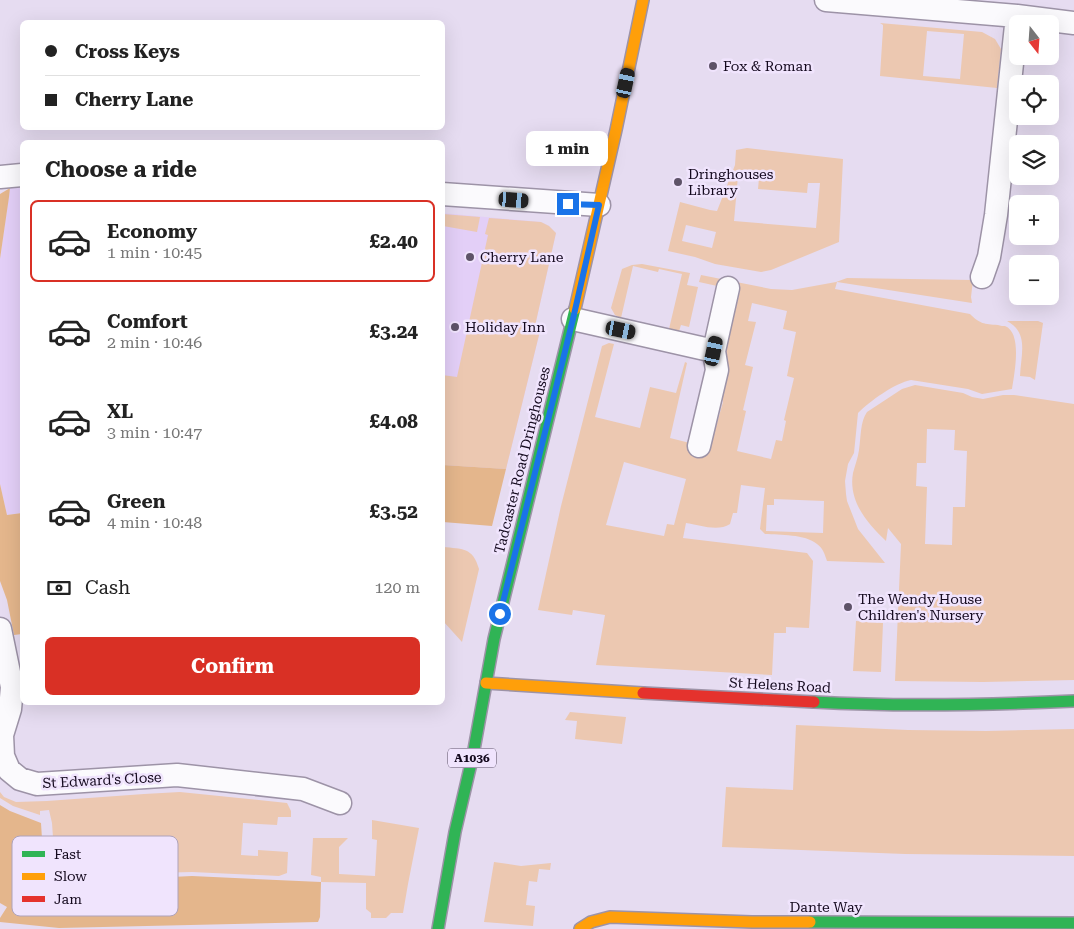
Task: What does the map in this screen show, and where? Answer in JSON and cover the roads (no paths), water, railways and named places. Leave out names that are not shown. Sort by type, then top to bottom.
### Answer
[{"type":"street","name":"Tadcaster Road Dringhouses","points":[[438,929],[455,832],[473,755],[498,625],[573,319],[643,0]]},
{"type":"street","points":[[826,0],[1009,15]]},
{"type":"street","points":[[1059,21],[1074,23]]},
{"type":"street","points":[[982,277],[989,258],[996,215],[1011,65]]},
{"type":"street","points":[[0,177],[20,175]]},
{"type":"street","points":[[445,194],[599,205]]},
{"type":"street","points":[[699,446],[717,370],[714,351],[728,288]]},
{"type":"street","points":[[573,319],[714,351]]},
{"type":"street","name":"St Edward's Close","points":[[0,629],[12,687],[10,709],[2,735],[3,756],[9,770],[20,779],[37,784],[177,775],[303,790],[340,803]]},
{"type":"street","name":"St Helens Road","points":[[486,683],[760,700],[878,705],[1074,701]]},
{"type":"street","name":"Dante Way","points":[[580,929],[591,922],[610,917],[752,922],[1074,923]]},
{"type":"place","name":"Fox & Roman","points":[[713,66]]},
{"type":"place","name":"Dringhouses Library","points":[[678,182]]},
{"type":"place","name":"Cherry Lane","points":[[470,257]]},
{"type":"place","name":"Holiday Inn","points":[[455,327]]},
{"type":"place","name":"The Wendy House Children's Nursery","points":[[848,607]]}]
